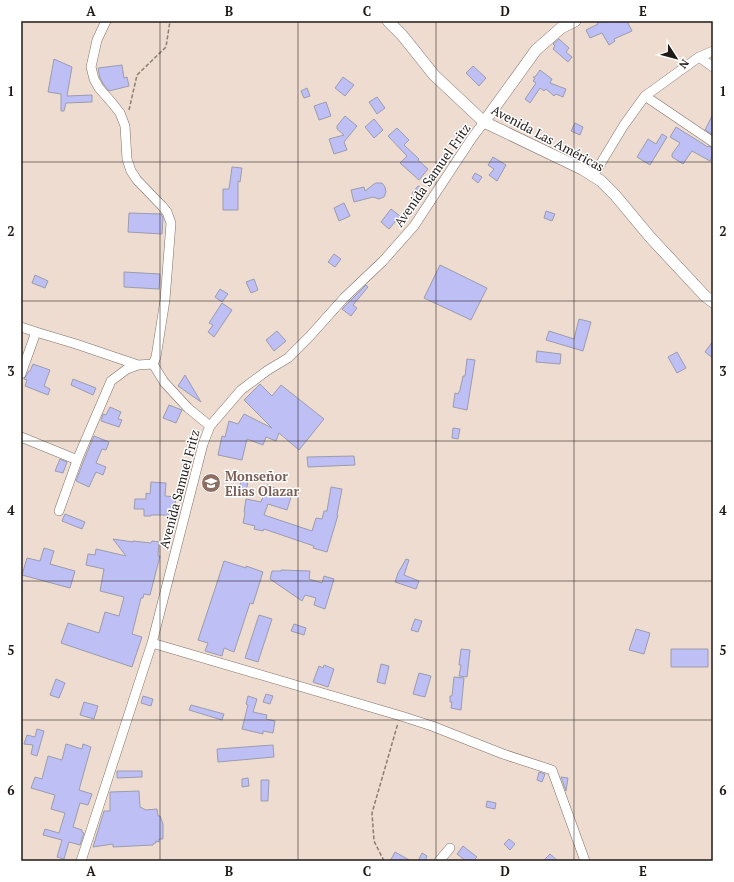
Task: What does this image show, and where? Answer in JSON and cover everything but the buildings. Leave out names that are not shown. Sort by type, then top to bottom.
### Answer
[{"type":"main road","name":"Avenida Las Américas","points":[[388,21],[402,35],[434,75],[484,122],[582,169],[601,181],[615,195],[650,238],[705,296],[713,302]]},
{"type":"main road","points":[[484,122],[536,50],[561,28],[575,21]]},
{"type":"street","points":[[106,21],[97,40],[91,67],[94,79],[99,88],[120,113],[125,126],[127,159],[131,171],[137,180],[167,212],[171,223],[165,300],[156,357],[153,364]]},
{"type":"street","points":[[593,176],[624,124],[645,96],[700,57],[713,51]]},
{"type":"street","points":[[700,57],[713,68]]},
{"type":"street","points":[[645,96],[713,142]]},
{"type":"street","name":"Avenida Samuel Fritz","points":[[81,861],[152,643],[203,444],[210,426],[241,390],[268,370],[288,358],[344,298],[383,261],[414,226],[484,122]]},
{"type":"street","points":[[21,326],[138,364],[153,364]]},
{"type":"street","points":[[21,374],[36,332]]},
{"type":"street","points":[[59,511],[78,458],[110,381],[127,369],[138,364]]},
{"type":"street","points":[[153,364],[164,382],[188,408],[210,426]]},
{"type":"street","points":[[21,437],[75,459],[78,458]]},
{"type":"street","points":[[152,643],[401,716],[432,726],[503,754],[552,770],[585,861]]},
{"type":"street","points":[[439,861],[450,848]]},
{"type":"path","points":[[128,111],[138,75],[166,47],[170,21]]},
{"type":"path","points":[[384,861],[374,841],[372,813],[401,716]]},
{"type":"place","name":"Monseñor Elias Olazar","points":[[211,483]]}]
